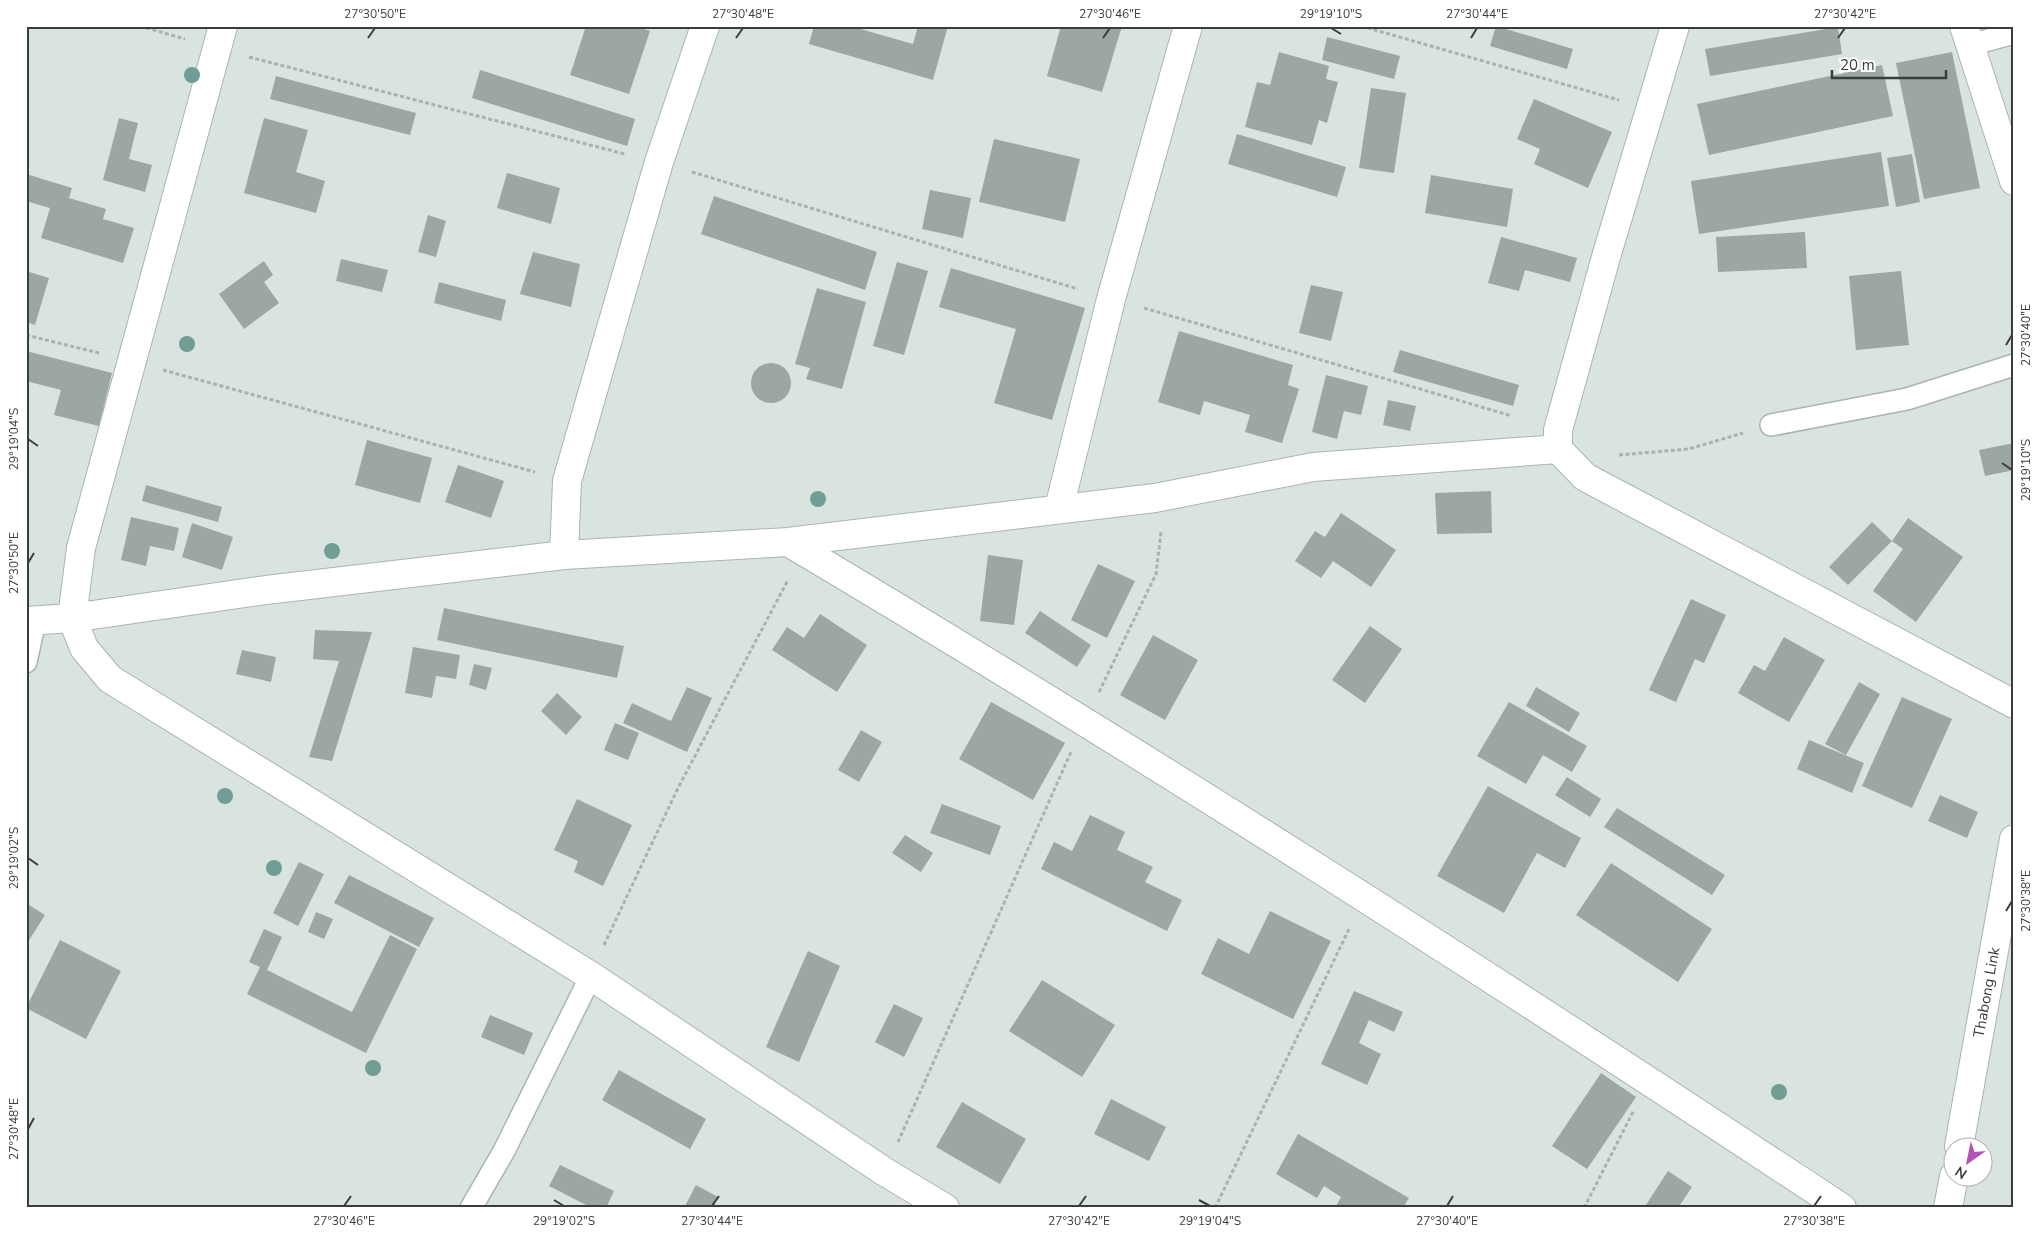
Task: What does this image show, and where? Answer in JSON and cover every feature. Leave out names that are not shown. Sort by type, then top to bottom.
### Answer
[{"type":"street","points":[[223,26],[81,548],[72,618],[84,648],[110,679],[591,976],[885,1172],[945,1208]]},
{"type":"street","points":[[564,554],[567,481],[658,162],[705,26]]},
{"type":"street","points":[[1059,508],[1111,299],[1188,26]]},
{"type":"street","points":[[1558,440],[1606,257],[1675,26]]},
{"type":"street","points":[[1967,35],[2014,181]]},
{"type":"street","points":[[1558,440],[1585,477],[2014,704]]},
{"type":"street","points":[[31,621],[72,618],[266,590],[564,554],[795,546],[1059,508],[1155,498],[1313,467],[1558,440]]},
{"type":"street","points":[[795,546],[1085,722],[1649,1080],[1842,1208]]},
{"type":"street","name":"Thabong Link","points":[[1962,1136],[2012,870],[2014,839]]},
{"type":"street","points":[[1948,1208],[1952,1186]]},
{"type":"lane","points":[[1967,35],[2014,33]]},
{"type":"lane","points":[[1771,425],[1907,399],[2014,365]]},
{"type":"lane","points":[[26,662],[31,621]]},
{"type":"lane","points":[[471,1208],[504,1151],[591,976]]},
{"type":"path","points":[[1361,26],[1650,109]]},
{"type":"path","points":[[1111,299],[1558,440]]},
{"type":"path","points":[[26,335],[131,361],[567,481]]},
{"type":"path","points":[[1585,477],[1617,455],[1689,449],[1771,425]]},
{"type":"path","points":[[885,1172],[1085,722],[1156,574],[1162,542],[1161,524],[1155,498]]},
{"type":"path","points":[[591,976],[677,790],[778,601],[795,546]]},
{"type":"path","points":[[1214,1208],[1364,899]]},
{"type":"path","points":[[1584,1208],[1649,1080]]},
{"type":"building","points":[[586,26],[636,26],[650,31],[629,94],[570,75]]},
{"type":"building","points":[[814,26],[850,26],[913,44],[918,26],[948,26],[933,80],[809,44]]},
{"type":"building","points":[[1061,26],[1122,26],[1102,92],[1047,76]]},
{"type":"building","points":[[1496,26],[1573,49],[1567,69],[1490,46]]},
{"type":"building","points":[[1838,27],[1842,54],[1710,76],[1705,49]]},
{"type":"building","points":[[1327,37],[1400,56],[1394,79],[1322,60]]},
{"type":"building","points":[[1279,52],[1329,66],[1326,79],[1338,82],[1327,123],[1319,120],[1312,145],[1245,127],[1257,82],[1270,85]]},
{"type":"building","points":[[1952,52],[1980,188],[1924,199],[1896,63]]},
{"type":"building","points":[[1882,65],[1893,116],[1709,155],[1697,104]]},
{"type":"building","points":[[480,70],[635,119],[627,146],[472,98]]},
{"type":"building","points":[[276,76],[416,113],[410,135],[270,99]]},
{"type":"building","points":[[1371,88],[1406,93],[1394,173],[1359,168]]},
{"type":"building","points":[[1534,99],[1612,132],[1588,188],[1534,164],[1540,149],[1517,139]]},
{"type":"building","points":[[119,118],[138,123],[129,159],[152,165],[145,192],[103,180]]},
{"type":"building","points":[[264,118],[308,130],[296,172],[325,181],[316,213],[244,193]]},
{"type":"building","points":[[1237,134],[1346,167],[1337,197],[1228,164]]},
{"type":"building","points":[[994,139],[1080,159],[1065,222],[979,202]]},
{"type":"building","points":[[1881,152],[1889,206],[1699,234],[1691,181]]},
{"type":"building","points":[[1912,154],[1920,202],[1896,207],[1887,158]]},
{"type":"building","points":[[507,173],[560,188],[551,224],[497,208]]},
{"type":"building","points":[[26,174],[72,188],[69,198],[106,209],[103,219],[134,228],[123,263],[41,238],[50,208],[26,201]]},
{"type":"building","points":[[1431,175],[1513,189],[1507,227],[1425,213]]},
{"type":"building","points":[[930,190],[971,198],[963,238],[922,229]]},
{"type":"building","points":[[714,196],[877,252],[865,290],[701,234]]},
{"type":"building","points":[[428,215],[446,221],[436,257],[418,252]]},
{"type":"building","points":[[1805,232],[1807,268],[1718,272],[1716,237]]},
{"type":"building","points":[[1501,237],[1577,258],[1570,282],[1525,270],[1519,291],[1488,283]]},
{"type":"building","points":[[533,252],[580,264],[571,307],[520,294]]},
{"type":"building","points":[[341,259],[388,270],[382,292],[336,281]]},
{"type":"building","points":[[264,261],[273,275],[264,282],[279,303],[244,329],[219,294]]},
{"type":"building","points":[[897,262],[928,271],[904,355],[873,346]]},
{"type":"building","points":[[951,268],[1085,308],[1052,420],[994,403],[1016,329],[939,307]]},
{"type":"building","points":[[26,271],[49,278],[35,325],[26,322]]},
{"type":"building","points":[[1901,271],[1909,345],[1856,350],[1849,276]]},
{"type":"building","points":[[439,282],[506,300],[501,321],[434,303]]},
{"type":"building","points":[[1311,285],[1343,292],[1331,341],[1299,333]]},
{"type":"building","points":[[817,288],[866,302],[842,389],[806,379],[810,368],[795,364]]},
{"type":"building","points":[[1179,331],[1293,365],[1288,385],[1299,389],[1282,443],[1245,432],[1250,415],[1204,401],[1200,415],[1158,402]]},
{"type":"building","points":[[1400,350],[1519,385],[1513,406],[1393,372]]},
{"type":"building","points":[[26,351],[112,373],[99,426],[54,415],[61,390],[26,381]]},
{"type":"building","points":[[775,363],[782,366],[788,372],[791,383],[790,391],[782,400],[775,403],[767,403],[760,400],[752,391],[751,379],[754,372],[763,364]]},
{"type":"building","points":[[1326,375],[1368,386],[1361,415],[1344,411],[1337,439],[1312,432]]},
{"type":"building","points":[[1388,400],[1416,406],[1410,431],[1383,425]]},
{"type":"building","points":[[367,440],[432,458],[420,503],[355,485]]},
{"type":"building","points":[[2014,443],[2014,470],[1985,476],[1979,450]]},
{"type":"building","points":[[458,465],[504,481],[491,518],[445,502]]},
{"type":"building","points":[[146,485],[222,507],[218,522],[142,501]]},
{"type":"building","points":[[1491,491],[1492,533],[1437,534],[1435,493]]},
{"type":"building","points":[[1341,513],[1396,550],[1371,587],[1333,561],[1321,578],[1295,561],[1315,531],[1325,537]]},
{"type":"building","points":[[131,517],[179,528],[174,551],[150,546],[146,566],[121,560]]},
{"type":"building","points":[[1908,518],[1963,557],[1916,622],[1873,591],[1903,549],[1892,541]]},
{"type":"building","points":[[1872,522],[1892,541],[1848,585],[1829,567]]},
{"type":"building","points":[[192,523],[233,537],[222,570],[182,557]]},
{"type":"building","points":[[988,555],[1023,560],[1014,625],[980,621]]},
{"type":"building","points":[[1098,564],[1135,581],[1107,638],[1071,620]]},
{"type":"building","points":[[1691,599],[1726,615],[1704,663],[1695,659],[1676,702],[1649,690]]},
{"type":"building","points":[[444,608],[624,646],[617,678],[437,640]]},
{"type":"building","points":[[1040,611],[1091,645],[1077,667],[1025,633]]},
{"type":"building","points":[[820,614],[867,645],[837,692],[772,650],[787,627],[804,638]]},
{"type":"building","points":[[1370,626],[1402,649],[1365,703],[1332,680]]},
{"type":"building","points":[[315,630],[372,632],[332,761],[309,757],[339,661],[313,659]]},
{"type":"building","points":[[1153,635],[1198,660],[1165,720],[1120,695]]},
{"type":"building","points":[[1784,637],[1825,660],[1789,722],[1738,693],[1754,665],[1765,671]]},
{"type":"building","points":[[413,647],[460,655],[456,679],[436,676],[432,698],[405,693]]},
{"type":"building","points":[[242,650],[276,657],[271,682],[236,674]]},
{"type":"building","points":[[474,664],[492,668],[486,690],[469,685]]},
{"type":"building","points":[[1859,682],[1880,694],[1846,755],[1825,744]]},
{"type":"building","points":[[687,687],[712,698],[687,752],[623,723],[632,703],[671,721]]},
{"type":"building","points":[[1536,687],[1580,713],[1569,732],[1526,706]]},
{"type":"building","points":[[557,693],[582,717],[566,735],[541,711]]},
{"type":"building","points":[[1902,697],[1952,719],[1912,808],[1862,786]]},
{"type":"building","points":[[991,702],[1065,743],[1033,800],[959,759]]},
{"type":"building","points":[[1509,702],[1587,746],[1572,772],[1543,755],[1526,784],[1477,756]]},
{"type":"building","points":[[615,723],[639,733],[628,760],[604,750]]},
{"type":"building","points":[[861,730],[882,742],[859,782],[838,770]]},
{"type":"building","points":[[1809,740],[1864,763],[1852,793],[1797,769]]},
{"type":"building","points":[[1567,777],[1601,799],[1590,817],[1555,795]]},
{"type":"building","points":[[1488,786],[1581,838],[1565,868],[1537,853],[1504,913],[1437,876]]},
{"type":"building","points":[[1940,795],[1978,812],[1967,838],[1928,821]]},
{"type":"building","points":[[577,799],[632,825],[603,886],[574,872],[578,861],[554,850]]},
{"type":"building","points":[[942,804],[1001,826],[990,855],[930,833]]},
{"type":"building","points":[[1617,808],[1725,875],[1712,895],[1604,827]]},
{"type":"building","points":[[1090,815],[1125,832],[1117,850],[1153,867],[1145,882],[1182,900],[1167,931],[1041,869],[1054,842],[1072,851]]},
{"type":"building","points":[[905,835],[933,853],[921,872],[892,853]]},
{"type":"building","points":[[299,862],[324,874],[298,926],[273,913]]},
{"type":"building","points":[[1611,863],[1712,929],[1678,982],[1576,915]]},
{"type":"building","points":[[349,875],[434,918],[419,947],[334,903]]},
{"type":"building","points":[[26,903],[45,915],[26,945]]},
{"type":"building","points":[[1270,911],[1331,941],[1293,1019],[1201,974],[1218,938],[1249,954]]},
{"type":"building","points":[[316,912],[333,919],[324,939],[308,932]]},
{"type":"building","points":[[264,929],[282,937],[267,970],[352,1012],[390,935],[417,949],[366,1053],[247,994],[260,967],[249,962]]},
{"type":"building","points":[[60,940],[121,971],[86,1039],[26,1008]]},
{"type":"building","points":[[808,951],[840,966],[799,1062],[766,1047]]},
{"type":"building","points":[[1042,980],[1115,1025],[1082,1077],[1009,1031]]},
{"type":"building","points":[[1354,991],[1403,1012],[1394,1032],[1369,1020],[1359,1043],[1381,1054],[1367,1085],[1321,1064]]},
{"type":"building","points":[[894,1004],[923,1018],[904,1057],[875,1042]]},
{"type":"building","points":[[490,1015],[533,1033],[524,1055],[481,1037]]},
{"type":"building","points":[[619,1070],[706,1119],[690,1149],[602,1100]]},
{"type":"building","points":[[1601,1073],[1636,1097],[1587,1169],[1552,1146]]},
{"type":"building","points":[[1111,1099],[1166,1127],[1149,1161],[1094,1134]]},
{"type":"building","points":[[962,1102],[1026,1139],[1000,1184],[936,1147]]},
{"type":"building","points":[[1298,1134],[1409,1198],[1403,1208],[1335,1208],[1341,1197],[1324,1186],[1317,1198],[1276,1174]]},
{"type":"building","points":[[560,1165],[614,1191],[606,1208],[592,1208],[549,1186]]},
{"type":"building","points":[[1668,1171],[1692,1187],[1678,1208],[1644,1208]]},
{"type":"building","points":[[696,1185],[718,1197],[713,1208],[684,1208]]}]
